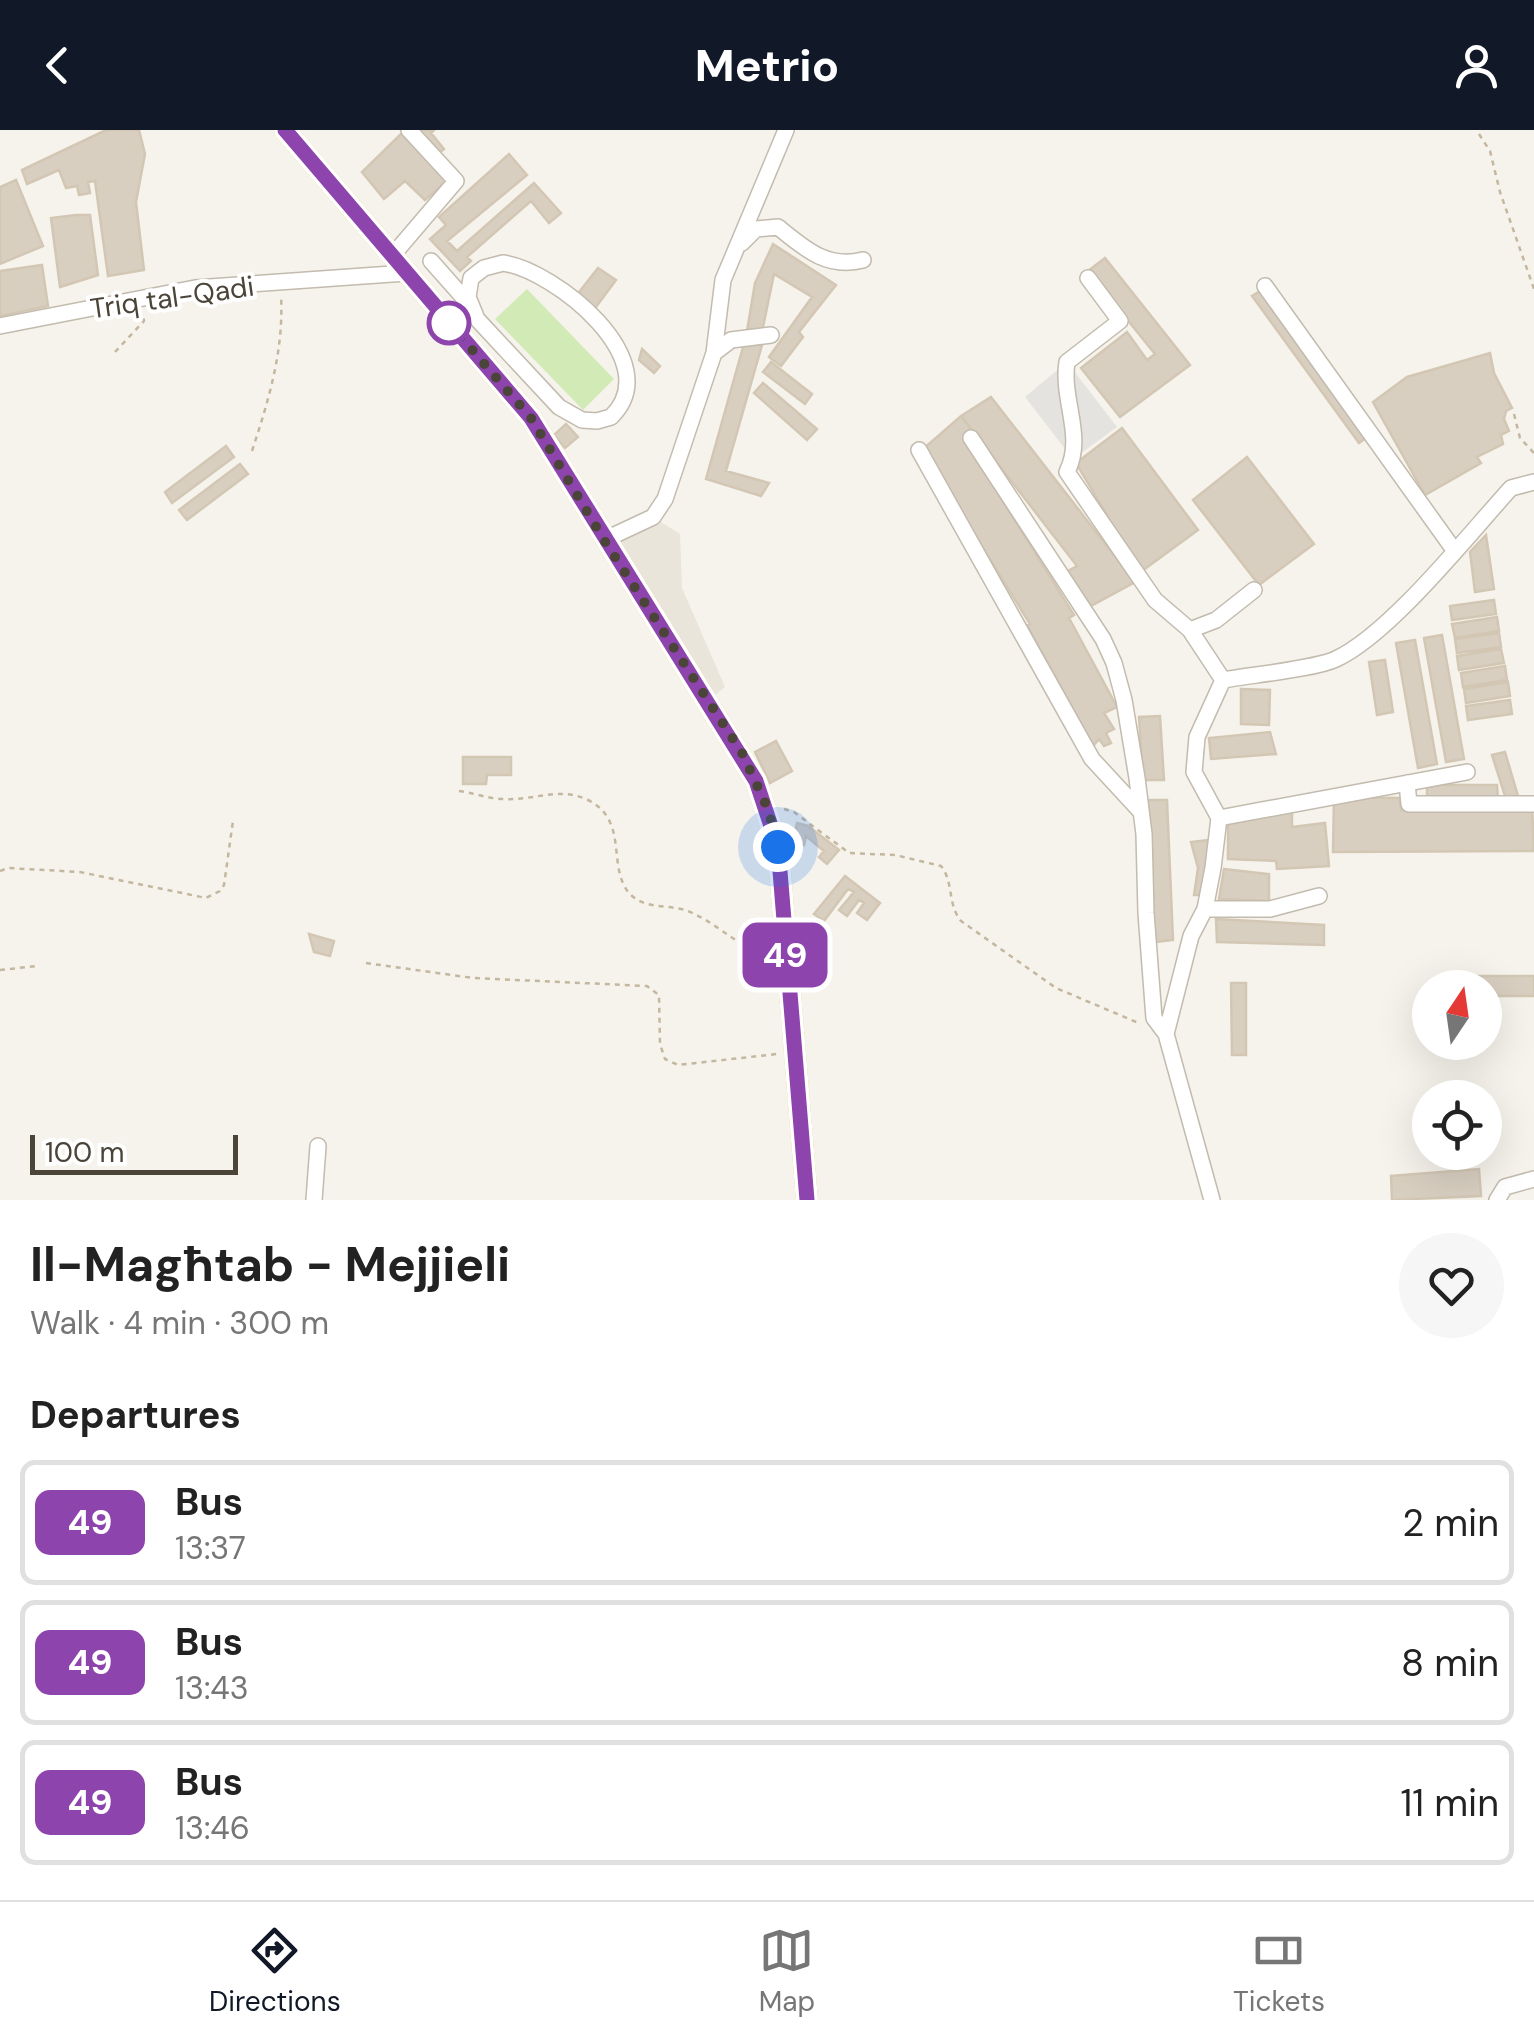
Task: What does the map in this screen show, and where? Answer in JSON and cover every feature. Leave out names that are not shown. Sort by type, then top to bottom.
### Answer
[{"type":"main road","points":[[285,130],[531,418],[604,540],[742,753],[768,809],[778,847],[807,1200]]},
{"type":"street","points":[[392,256],[456,181],[409,130]]},
{"type":"street","points":[[604,540],[654,517],[665,500],[714,353],[724,280],[786,130]]},
{"type":"street","points":[[736,249],[756,229],[778,227],[814,256],[843,265],[863,260]]},
{"type":"street","points":[[409,276],[434,258],[477,319],[566,413],[597,421],[611,417],[620,406],[628,376],[617,344],[542,277],[514,265],[484,268],[471,278],[470,305]]},
{"type":"street","name":"Triq tal-Qadi","points":[[0,326],[195,288],[409,276]]},
{"type":"street","points":[[1088,278],[1120,321],[1067,362],[1064,378],[1076,447],[1067,472],[1155,600],[1190,630],[1223,680]]},
{"type":"street","points":[[1265,286],[1454,550]]},
{"type":"street","points":[[714,353],[730,340],[771,335]]},
{"type":"street","points":[[971,438],[1103,639],[1114,663],[1124,700],[1142,813],[1154,1018],[1166,1034],[1212,1200]]},
{"type":"street","points":[[919,450],[1092,759],[1142,813]]},
{"type":"street","points":[[1223,680],[1335,660],[1369,636],[1512,488],[1534,482]]},
{"type":"street","points":[[1190,630],[1216,620],[1254,590]]},
{"type":"street","points":[[1166,1034],[1190,936],[1205,909],[1218,818],[1194,772],[1197,737],[1223,680]]},
{"type":"street","points":[[1218,818],[1467,772]]},
{"type":"street","points":[[1407,783],[1410,804],[1534,804]]},
{"type":"street","points":[[1205,909],[1270,909],[1319,896]]},
{"type":"street","points":[[314,1200],[318,1146]]},
{"type":"street","points":[[1497,1200],[1505,1187],[1534,1178]]},
{"type":"path","points":[[1480,134],[1490,151],[1534,289]]},
{"type":"path","points":[[252,451],[276,377],[282,318],[280,283]]},
{"type":"path","points":[[115,352],[144,321],[139,299]]},
{"type":"path","points":[[1514,414],[1520,438],[1534,454]]},
{"type":"path","points":[[459,790],[506,800],[558,793],[590,801],[616,834],[629,893],[642,903],[690,912],[742,946],[768,956],[785,954]]},
{"type":"path","points":[[768,809],[779,807],[794,812],[849,853],[895,855],[942,866],[952,908],[960,920],[1056,988],[1166,1034]]},
{"type":"path","points":[[0,871],[8,868],[80,872],[206,898],[220,892],[224,885],[234,821]]},
{"type":"path","points":[[366,963],[473,978],[648,986],[659,995],[660,1044],[665,1059],[678,1065],[794,1053]]},
{"type":"path","points":[[0,970],[37,966]]},
{"type":"shaded area","points":[[1067,362],[1117,427],[1073,459],[1025,397]]},
{"type":"shaded area","points":[[653,517],[680,534],[682,588],[725,687],[715,695],[604,540]]},
{"type":"green space","points":[[527,289],[614,379],[583,410],[495,319]]},
{"type":"building","points":[[106,130],[139,130],[145,154],[136,202],[144,270],[108,276],[95,181],[88,182],[90,193],[79,195],[77,186],[66,188],[59,170],[27,184],[22,170]]},
{"type":"building","points":[[416,130],[434,130],[431,133],[444,149],[436,155]]},
{"type":"building","points":[[404,131],[448,180],[425,200],[405,181],[384,199],[362,172]]},
{"type":"building","points":[[509,154],[527,175],[447,241],[457,251],[534,183],[561,213],[549,223],[531,201],[467,257],[471,261],[460,271],[430,239],[446,225],[439,217]]},
{"type":"building","points":[[16,180],[43,246],[0,264],[0,187]]},
{"type":"building","points":[[90,215],[98,275],[60,287],[51,218]]},
{"type":"building","points":[[773,244],[836,285],[799,332],[803,337],[781,366],[769,357],[812,297],[774,274],[762,332],[747,331],[755,283]]},
{"type":"building","points":[[1105,258],[1190,365],[1120,417],[1081,368],[1127,332],[1147,360],[1155,354],[1088,271]]},
{"type":"building","points":[[42,265],[48,306],[0,316],[0,271]]},
{"type":"building","points":[[598,268],[616,280],[593,311],[576,296]]},
{"type":"building","points":[[1264,289],[1366,438],[1359,443],[1252,296]]},
{"type":"building","points":[[745,340],[762,345],[726,471],[769,483],[761,496],[706,479]]},
{"type":"building","points":[[642,349],[660,366],[654,373],[639,360]]},
{"type":"building","points":[[1490,353],[1494,373],[1512,408],[1506,411],[1504,419],[1509,431],[1501,435],[1503,444],[1477,457],[1481,463],[1425,495],[1373,402],[1407,377]]},
{"type":"building","points":[[771,362],[812,394],[805,404],[763,372]]},
{"type":"building","points":[[763,383],[817,429],[807,440],[754,393]]},
{"type":"building","points":[[991,397],[1135,582],[1089,607],[1068,571],[1077,566],[961,416]]},
{"type":"building","points":[[961,416],[974,433],[964,439],[1074,615],[1069,618],[1117,707],[1104,713],[1114,729],[1106,733],[1111,743],[1104,746],[1099,739],[1093,746],[1027,625],[1030,624],[922,450]]},
{"type":"building","points":[[566,424],[578,437],[565,448],[554,435]]},
{"type":"building","points":[[1122,428],[1198,530],[1142,571],[1104,519],[1107,515],[1076,463]]},
{"type":"building","points":[[226,446],[234,457],[172,503],[165,492]]},
{"type":"building","points":[[1247,457],[1314,544],[1259,585],[1193,500]]},
{"type":"building","points":[[240,464],[248,474],[187,520],[179,510]]},
{"type":"building","points":[[1486,535],[1494,589],[1475,592],[1470,552]]},
{"type":"building","points":[[1494,600],[1496,614],[1452,620],[1450,606]]},
{"type":"building","points":[[1497,617],[1499,631],[1455,638],[1452,624]]},
{"type":"building","points":[[1499,633],[1501,647],[1457,653],[1455,639]]},
{"type":"building","points":[[1442,635],[1464,759],[1446,762],[1424,638]]},
{"type":"building","points":[[1415,640],[1437,764],[1418,768],[1396,643]]},
{"type":"building","points":[[1501,649],[1504,663],[1459,670],[1457,656]]},
{"type":"building","points":[[1385,660],[1393,712],[1377,715],[1369,662]]},
{"type":"building","points":[[1505,666],[1507,680],[1463,687],[1461,673]]},
{"type":"building","points":[[1508,682],[1510,696],[1466,703],[1464,689]]},
{"type":"building","points":[[1241,689],[1270,690],[1269,725],[1241,724]]},
{"type":"building","points":[[1510,700],[1512,714],[1468,720],[1466,706]]},
{"type":"building","points":[[1160,716],[1164,780],[1143,780],[1139,717]]},
{"type":"building","points":[[1270,732],[1276,754],[1211,759],[1209,738]]},
{"type":"building","points":[[776,741],[792,771],[770,783],[755,752]]},
{"type":"building","points":[[1505,752],[1518,796],[1506,799],[1492,755]]},
{"type":"building","points":[[463,757],[511,757],[511,775],[487,775],[486,784],[463,784]]},
{"type":"building","points":[[1427,785],[1497,785],[1498,800],[1427,799]]},
{"type":"building","points":[[1334,797],[1400,798],[1401,810],[1532,806],[1534,851],[1333,852]]},
{"type":"building","points":[[1147,800],[1167,800],[1173,940],[1155,942]]},
{"type":"building","points":[[1292,808],[1292,827],[1325,823],[1329,866],[1277,869],[1276,861],[1228,859],[1228,820]]},
{"type":"building","points":[[797,823],[808,826],[839,850],[827,864],[819,857],[824,851],[806,836],[804,845],[793,843]]},
{"type":"building","points":[[1209,840],[1203,895],[1194,895],[1198,868],[1191,842]]},
{"type":"building","points":[[1224,869],[1269,874],[1269,901],[1219,899]]},
{"type":"building","points":[[845,876],[880,903],[867,920],[857,913],[864,903],[859,900],[847,916],[839,910],[854,892],[848,889],[824,921],[814,914]]},
{"type":"building","points":[[1216,919],[1324,925],[1324,945],[1217,942]]},
{"type":"building","points":[[309,934],[334,941],[330,956],[314,952]]},
{"type":"building","points":[[1502,976],[1534,976],[1534,996],[1502,996]]},
{"type":"building","points":[[1231,983],[1246,983],[1246,1055],[1232,1055]]},
{"type":"building","points":[[1479,1170],[1481,1196],[1392,1200],[1391,1176]]},
{"type":"bus line","name":"49","points":[[285,130],[531,418],[756,781],[778,847],[807,1200]]},
{"type":"route","points":[[449,323],[531,418],[604,540],[742,753],[768,809],[778,847]]}]
